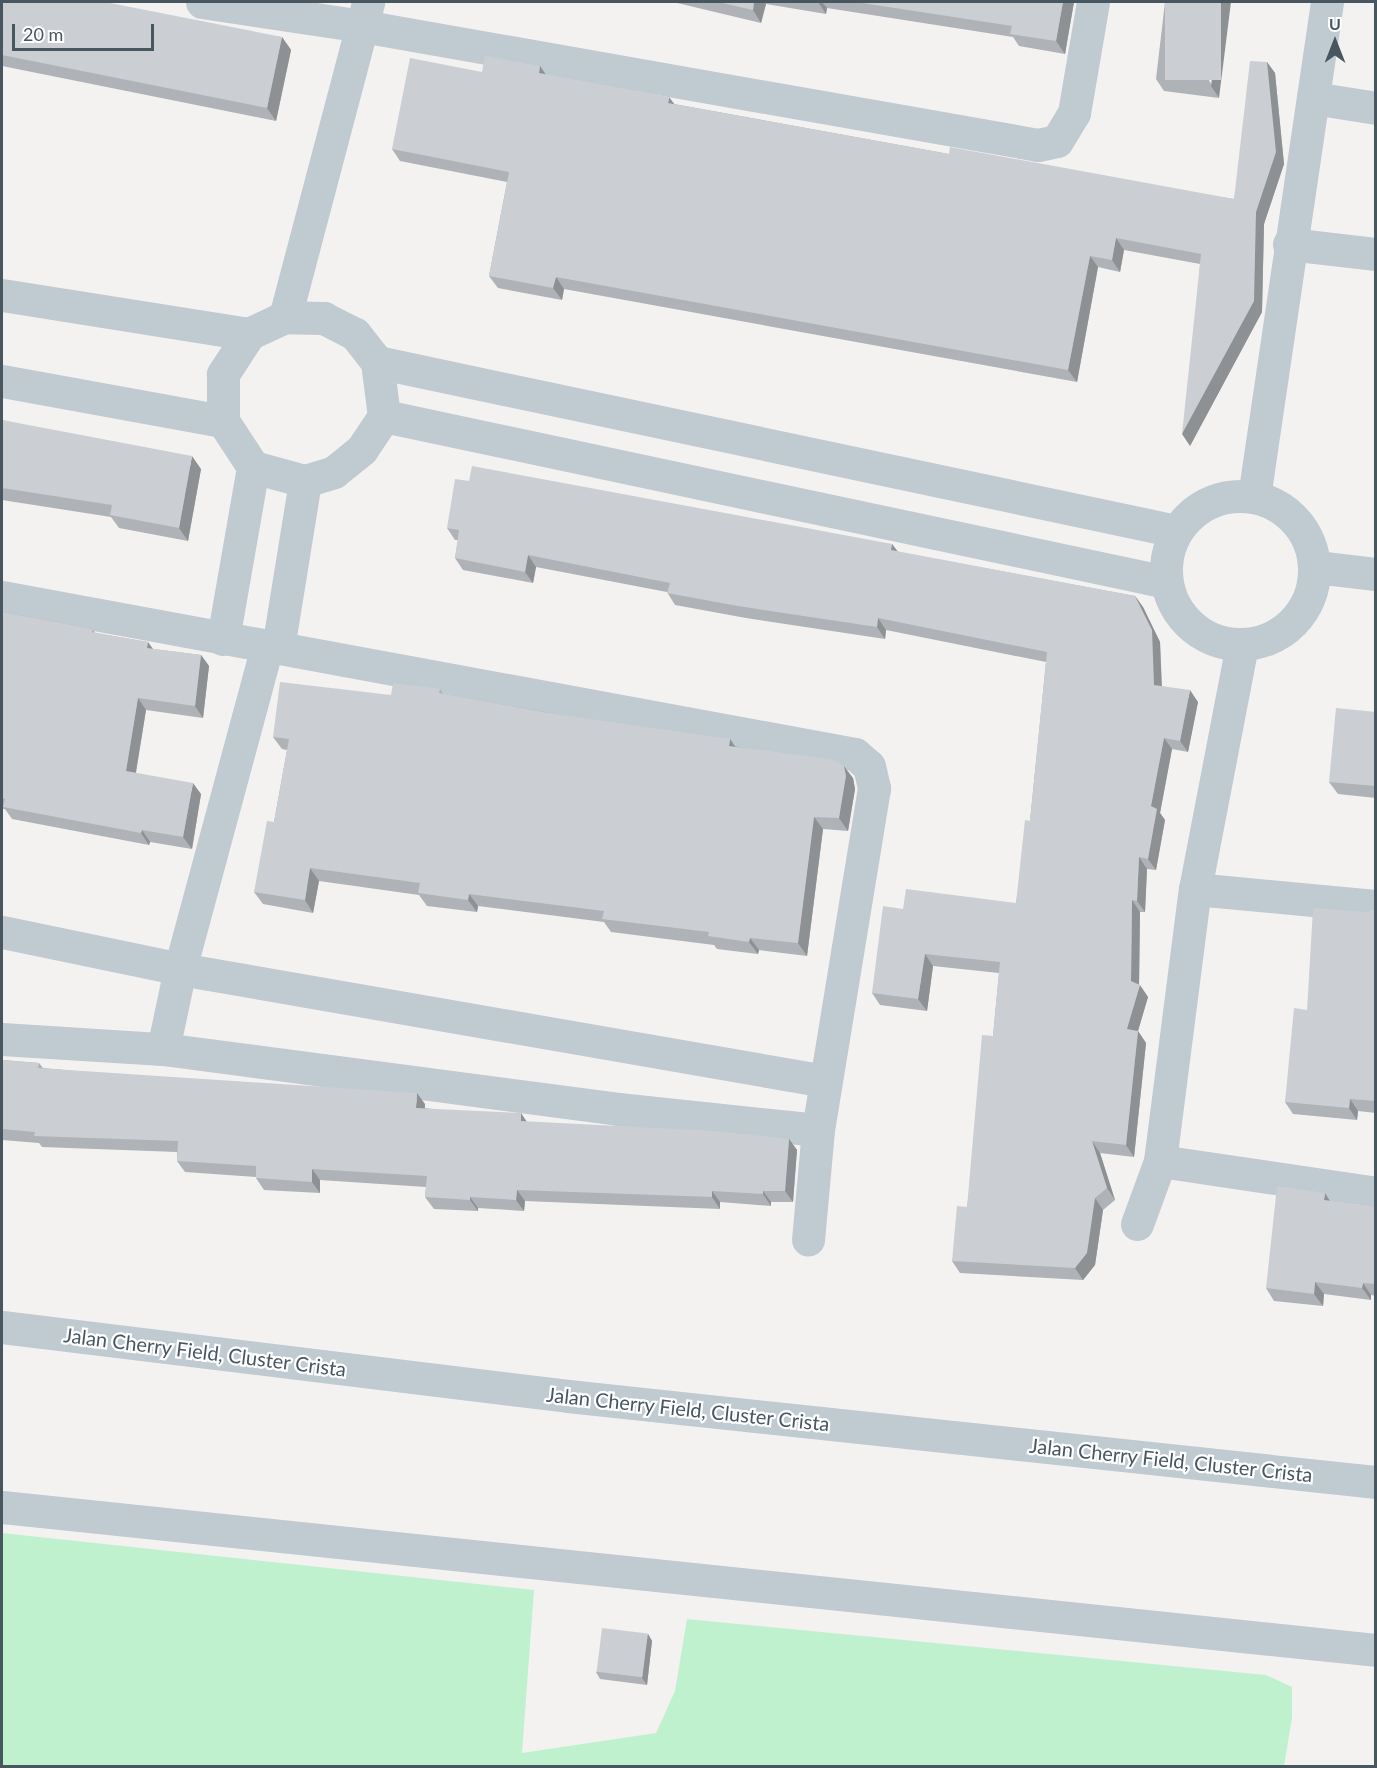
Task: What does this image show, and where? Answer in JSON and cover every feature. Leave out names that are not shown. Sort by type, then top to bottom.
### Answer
[{"type":"street","points":[[202,2],[365,14],[1038,145],[1057,141],[1074,113],[1093,2]]},
{"type":"street","points":[[1254,497],[1289,244],[1327,2]]},
{"type":"street","points":[[285,317],[365,14]]},
{"type":"street","points":[[1313,98],[1376,108]]},
{"type":"street","points":[[1289,244],[1376,254]]},
{"type":"street","points":[[2,295],[249,334]]},
{"type":"street","points":[[285,317],[324,318],[355,334],[377,362],[384,416],[362,449],[334,472],[305,481],[253,467],[222,421],[222,374],[249,334],[285,317]]},
{"type":"street","points":[[377,362],[1176,531]]},
{"type":"street","points":[[2,381],[222,421]]},
{"type":"street","points":[[384,416],[1166,582]]},
{"type":"street","points":[[223,639],[253,467]]},
{"type":"street","points":[[163,1049],[180,969],[272,647],[305,481]]},
{"type":"street","points":[[1224,497],[1254,497],[1277,505],[1297,521],[1310,542],[1316,567],[1311,596],[1296,621],[1271,639],[1242,646],[1215,641],[1191,628],[1175,607],[1166,582],[1167,555],[1176,531],[1197,510],[1224,497]]},
{"type":"street","points":[[1316,567],[1376,574]]},
{"type":"street","points":[[2,597],[855,754],[869,766],[874,788],[825,1082],[818,1130],[808,1240]]},
{"type":"street","points":[[1137,1224],[1160,1161],[1195,889],[1242,646]]},
{"type":"street","points":[[1195,889],[1376,906]]},
{"type":"street","points":[[2,932],[180,969],[825,1082]]},
{"type":"street","points":[[2,1039],[163,1049],[618,1109],[818,1130]]},
{"type":"street","points":[[1160,1161],[1376,1193]]},
{"type":"street","name":"Jalan Cherry Field, Cluster Crista","points":[[2,1328],[580,1398],[1376,1482]]},
{"type":"street","points":[[2,1507],[1376,1650]]},
{"type":"green space","points":[[2,1533],[534,1590],[522,1753],[656,1733],[675,1691],[687,1619],[1266,1675],[1292,1687],[1292,1718],[1284,1766],[2,1766]]},
{"type":"building","points":[[2,2],[105,2],[282,37],[267,108],[2,55]]},
{"type":"building","points":[[718,2],[754,2],[753,10]]},
{"type":"building","points":[[856,2],[1063,2],[1056,41],[1010,34],[1012,26]]},
{"type":"building","points":[[1165,2],[1221,2],[1221,80],[1165,80]]},
{"type":"building","points":[[485,56],[540,66],[539,73],[669,97],[668,103],[949,154],[950,147],[1234,199],[1250,61],[1267,62],[1276,152],[1256,212],[1254,301],[1182,434],[1201,254],[1116,238],[1112,260],[1090,256],[1068,370],[556,277],[553,288],[489,276],[509,172],[392,149],[410,58],[482,72]]},
{"type":"building","points":[[2,420],[192,456],[179,528],[110,515],[112,505],[2,488]]},
{"type":"building","points":[[472,466],[892,544],[891,550],[1135,596],[1152,630],[1154,685],[1190,690],[1180,741],[1164,738],[1151,806],[1157,809],[1148,859],[1139,857],[1137,901],[1132,900],[1131,981],[1140,985],[1127,1029],[1138,1031],[1126,1145],[1092,1141],[1107,1188],[1095,1198],[1087,1253],[1075,1268],[952,1261],[957,1206],[967,1207],[982,1035],[993,1036],[1000,962],[925,954],[918,999],[872,993],[883,906],[903,909],[906,889],[1016,903],[1025,820],[1030,821],[1047,652],[878,618],[877,627],[667,593],[670,583],[528,555],[525,572],[455,558],[459,530],[447,528],[455,479],[469,481]]},
{"type":"building","points":[[2,612],[148,642],[147,648],[201,655],[195,706],[138,698],[126,771],[193,783],[183,837],[142,830],[141,833],[3,807],[5,799],[2,798]]},
{"type":"building","points":[[280,682],[391,695],[393,683],[440,689],[439,693],[549,713],[730,739],[729,746],[831,759],[844,766],[846,776],[839,818],[814,817],[798,943],[750,938],[749,942],[708,936],[709,932],[602,919],[604,911],[469,894],[468,900],[418,893],[420,883],[310,868],[305,900],[254,892],[267,821],[274,822],[289,739],[273,737]]},
{"type":"building","points":[[1336,708],[1376,712],[1376,786],[1329,782]]},
{"type":"building","points":[[1313,908],[1366,912],[1376,908],[1376,1101],[1350,1099],[1349,1108],[1285,1102],[1294,1008],[1307,1010]]},
{"type":"building","points":[[2,1060],[39,1063],[38,1068],[417,1093],[416,1108],[521,1113],[521,1121],[715,1131],[789,1139],[785,1191],[763,1191],[763,1194],[712,1191],[712,1197],[517,1190],[516,1200],[470,1197],[470,1200],[425,1197],[427,1176],[312,1169],[312,1182],[256,1178],[256,1166],[177,1161],[178,1141],[34,1136],[35,1132],[2,1129]]},
{"type":"building","points":[[1277,1186],[1325,1193],[1324,1200],[1376,1206],[1376,1284],[1363,1283],[1362,1288],[1315,1282],[1314,1294],[1266,1288]]},
{"type":"building","points":[[602,1628],[648,1634],[642,1677],[597,1672]]}]
